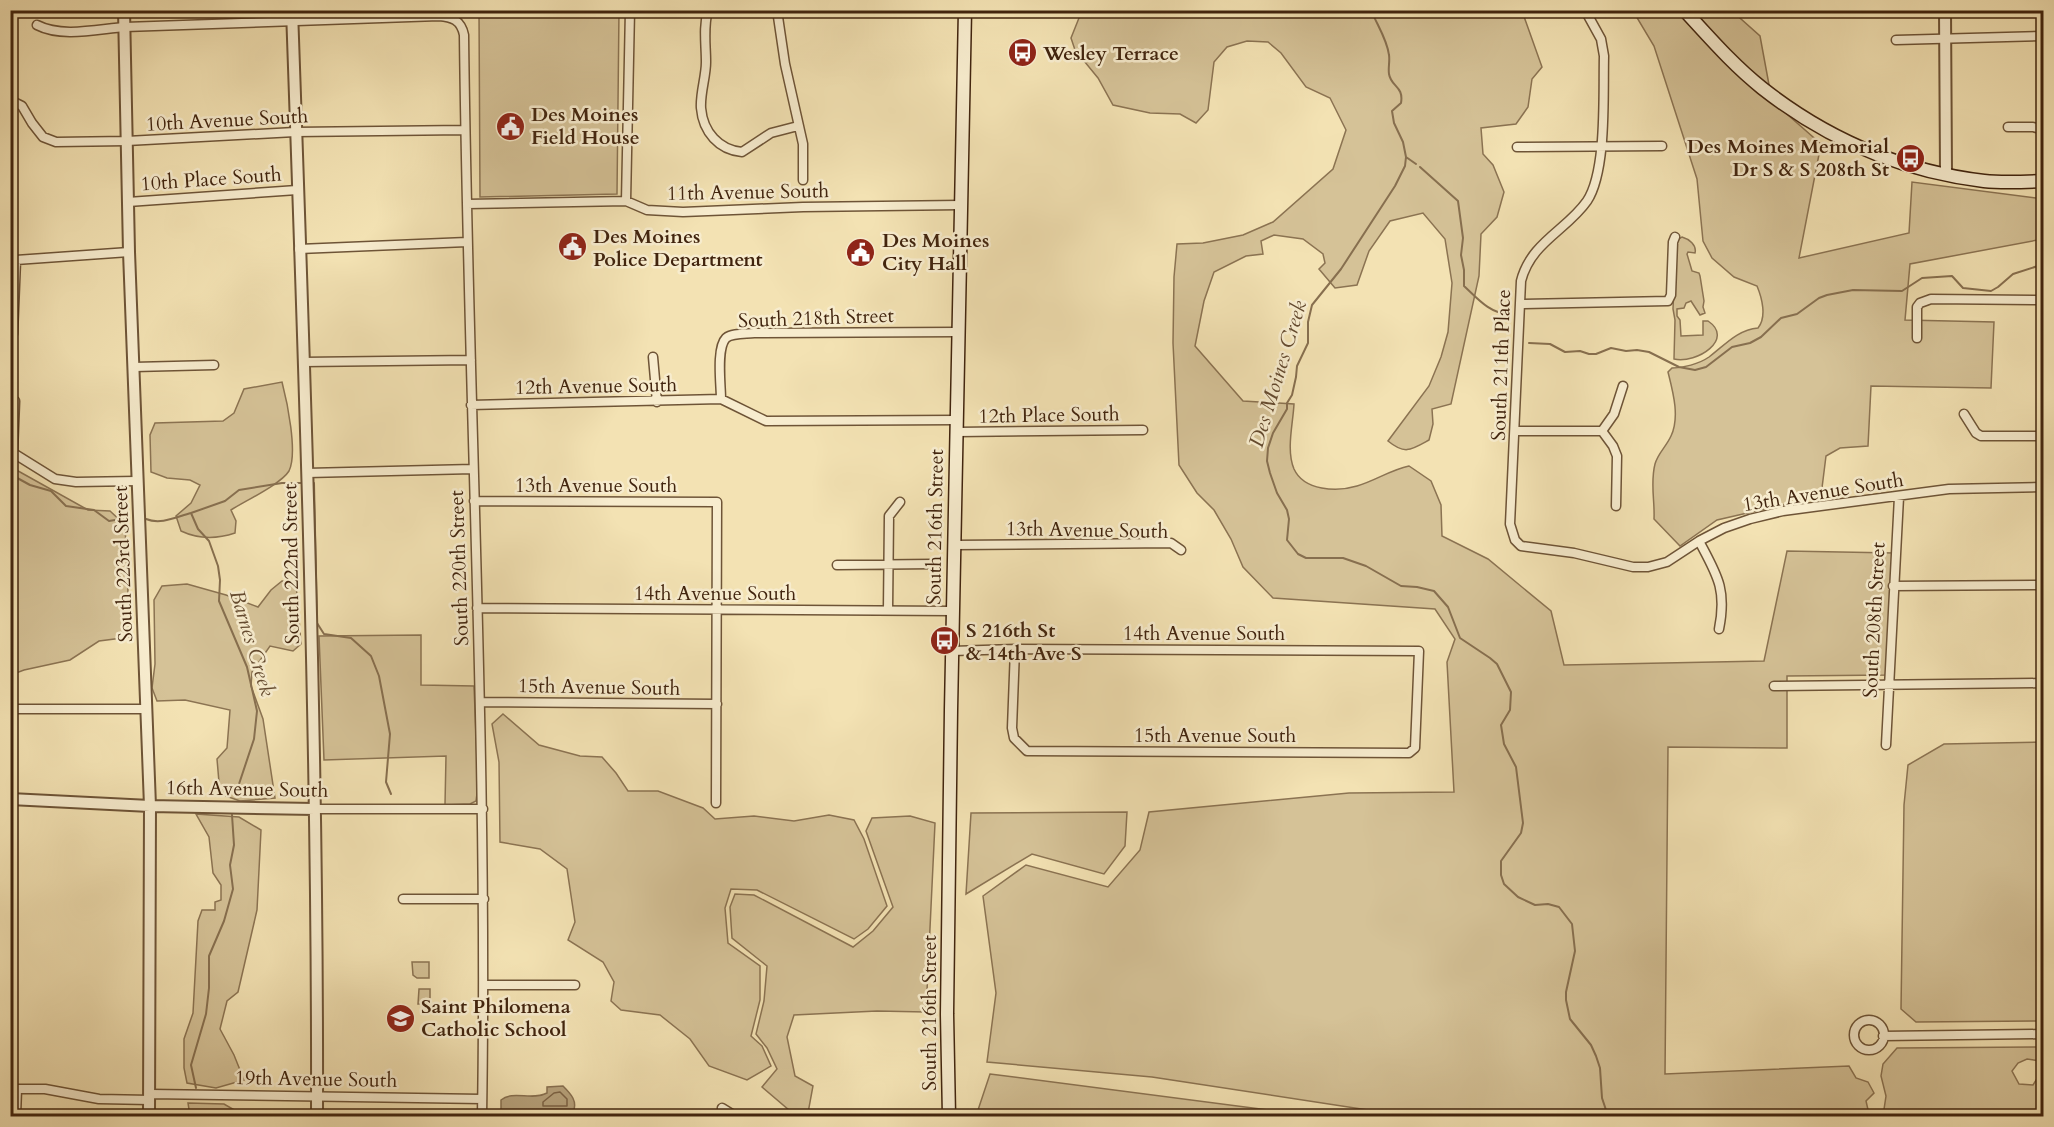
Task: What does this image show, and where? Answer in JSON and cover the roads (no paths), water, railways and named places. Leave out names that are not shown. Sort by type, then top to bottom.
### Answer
[{"type":"main road","name":"South 216th Street","points":[[949,1116],[947,1014],[952,651],[965,10]]},
{"type":"main road","points":[[1684,10],[1734,63],[1761,87],[1825,132],[1872,153],[1946,173],[1985,181],[2043,181]]},
{"type":"street","name":"South 223rd Street","points":[[124,10],[129,252],[150,806],[149,1116]]},
{"type":"street","points":[[626,201],[630,10]]},
{"type":"street","points":[[708,10],[706,64],[701,107],[710,134],[722,147],[742,152],[771,133],[798,126]]},
{"type":"street","points":[[777,10],[785,64],[803,144],[803,180]]},
{"type":"street","name":"South 211th Place","points":[[1515,540],[1510,524],[1521,280],[1528,260],[1586,203],[1598,176],[1604,56],[1601,39],[1585,10]]},
{"type":"street","points":[[1945,10],[1946,173]]},
{"type":"street","points":[[37,25],[49,31],[108,30],[292,16]]},
{"type":"street","name":"South 220th Street","points":[[292,16],[450,17],[458,21],[464,35],[471,405],[483,809],[482,1116]]},
{"type":"street","name":"South 222nd Street","points":[[292,16],[315,809],[317,1116]]},
{"type":"street","points":[[1896,40],[2043,36]]},
{"type":"street","name":"10th Avenue South","points":[[10,100],[22,106],[36,129],[49,141],[127,141],[295,132],[465,130]]},
{"type":"street","points":[[2008,127],[2033,127],[2043,130]]},
{"type":"street","points":[[1517,147],[1662,146]]},
{"type":"street","name":"10th Place South","points":[[128,202],[297,190]]},
{"type":"street","name":"11th Avenue South","points":[[467,204],[626,201],[647,210],[683,212],[803,207],[960,205]]},
{"type":"street","points":[[1520,304],[1668,301],[1671,295],[1675,237]]},
{"type":"street","points":[[299,249],[467,242]]},
{"type":"street","points":[[12,334],[16,260],[129,252]]},
{"type":"street","points":[[1917,338],[1917,307],[1924,301],[1931,299],[2043,300]]},
{"type":"street","name":"South 218th Street","points":[[721,399],[720,348],[727,338],[734,335],[958,332]]},
{"type":"street","points":[[653,357],[657,402]]},
{"type":"street","points":[[303,362],[471,360]]},
{"type":"street","points":[[134,367],[214,364]]},
{"type":"street","points":[[1602,431],[1614,414],[1623,386]]},
{"type":"street","points":[[721,399],[766,421],[957,426]]},
{"type":"street","name":"12th Avenue South","points":[[471,405],[721,399]]},
{"type":"street","points":[[15,401],[12,452],[55,479],[76,482],[137,481]]},
{"type":"street","points":[[1964,414],[1976,433],[1981,436],[2043,436]]},
{"type":"street","name":"12th Place South","points":[[957,426],[1143,430]]},
{"type":"street","points":[[1515,431],[1602,431]]},
{"type":"street","points":[[1602,431],[1617,456],[1616,506]]},
{"type":"street","points":[[307,473],[473,469]]},
{"type":"street","name":"13th Avenue South","points":[[1515,540],[1521,546],[1574,553],[1633,567],[1648,567],[1667,561],[1724,528],[1750,519],[1783,512],[1949,489],[2043,487]]},
{"type":"street","name":"South 208th Street","points":[[1886,745],[1899,497]]},
{"type":"street","name":"13th Avenue South","points":[[474,501],[717,502],[718,609]]},
{"type":"street","points":[[888,610],[889,516],[900,502]]},
{"type":"street","points":[[1699,541],[1721,589],[1723,610],[1719,629]]},
{"type":"street","name":"13th Avenue South","points":[[955,545],[1171,543],[1181,550]]},
{"type":"street","points":[[837,565],[934,564]]},
{"type":"street","points":[[1893,586],[2043,585]]},
{"type":"street","name":"14th Avenue South","points":[[477,608],[953,611]]},
{"type":"street","points":[[716,803],[718,609]]},
{"type":"street","name":"14th Avenue South","points":[[952,651],[1015,649],[1419,651],[1416,742],[1413,751]]},
{"type":"street","name":"15th Avenue South","points":[[1015,649],[1012,728],[1014,738],[1027,752],[1413,751]]},
{"type":"street","points":[[1774,686],[2043,682]]},
{"type":"street","name":"15th Avenue South","points":[[480,702],[717,704]]},
{"type":"street","points":[[10,709],[147,709]]},
{"type":"street","name":"16th Avenue South","points":[[10,799],[150,806],[483,809]]},
{"type":"street","points":[[403,899],[484,899]]},
{"type":"street","points":[[484,985],[575,985]]},
{"type":"street","points":[[1883,1036],[2043,1034]]},
{"type":"street","points":[[14,1089],[16,1116]]},
{"type":"street","name":"19th Avenue South","points":[[14,1089],[45,1089],[99,1099],[317,1095],[482,1099]]},
{"type":"street","points":[[722,1108],[735,1116]]},
{"type":"water","points":[[563,1086],[574,1101],[573,1113],[511,1113],[501,1110],[501,1100],[506,1097],[541,1095],[547,1093],[547,1087]]},
{"type":"waterway","name":"Des Moines Creek","points":[[1371,10],[1388,49],[1390,78],[1401,93],[1401,103],[1392,111],[1394,123],[1403,142],[1405,166],[1395,186],[1341,269],[1312,305],[1308,322],[1308,343],[1297,366],[1287,409],[1273,433],[1267,461],[1277,493],[1287,510],[1289,519],[1287,540],[1298,554],[1306,558],[1343,558],[1366,566],[1401,586],[1434,591],[1448,607],[1460,638],[1497,664],[1511,692],[1510,710],[1501,725],[1504,744],[1516,767],[1523,823],[1521,833],[1501,861],[1501,875],[1504,884],[1518,897],[1535,905],[1548,904],[1559,907],[1572,924],[1575,951],[1566,1000],[1570,1019],[1591,1045],[1596,1056],[1600,1068],[1602,1098],[1608,1116]]},
{"type":"waterway","points":[[1406,157],[1416,164]]},
{"type":"waterway","points":[[1420,167],[1458,201],[1463,238],[1461,255],[1464,286],[1490,308],[1509,314]]},
{"type":"waterway","points":[[1529,343],[1550,344],[1565,352],[1580,351],[1589,354],[1596,354],[1611,348],[1626,351],[1637,350],[1649,352],[1679,367],[1695,370],[1706,367],[1732,347],[1750,343],[1761,337],[1781,318],[1797,314],[1827,295],[1853,290],[1902,291],[1922,278],[1952,276],[1963,288],[1991,291],[2013,274],[2044,264]]},
{"type":"waterway","name":"Barnes Creek","points":[[10,474],[30,485],[51,491],[66,506],[94,510],[109,521],[127,518]]},
{"type":"waterway","points":[[191,513],[225,501],[239,490],[282,483],[303,483]]},
{"type":"waterway","points":[[312,483],[314,483],[317,623],[324,634],[351,638],[371,656],[379,676],[390,734],[386,782],[391,794]]},
{"type":"waterway","name":"Barnes Creek","points":[[146,519],[163,521],[191,513],[198,529],[209,541],[218,566],[219,601],[247,667],[257,711],[254,739],[235,796]]},
{"type":"waterway","name":"Barnes Creek","points":[[196,1088],[191,1065],[206,1014],[209,956],[224,921],[233,889],[230,865],[234,845],[232,815]]},
{"type":"waterway","name":"Barnes Creek","points":[[203,1110],[207,1116]]},
{"type":"place","name":"Wesley Terrace","points":[[1022,53]]},
{"type":"place","name":"Des Moines Field House","points":[[510,126]]},
{"type":"place","name":"Des Moines Memorial Dr S & S 208th St","points":[[1910,158]]},
{"type":"place","name":"Des Moines Police Department","points":[[572,247]]},
{"type":"place","name":"Des Moines City Hall","points":[[861,252]]},
{"type":"place","name":"S 216th St & 14th Ave S","points":[[945,641]]},
{"type":"place","name":"Saint Philomena Catholic School","points":[[400,1018]]}]
